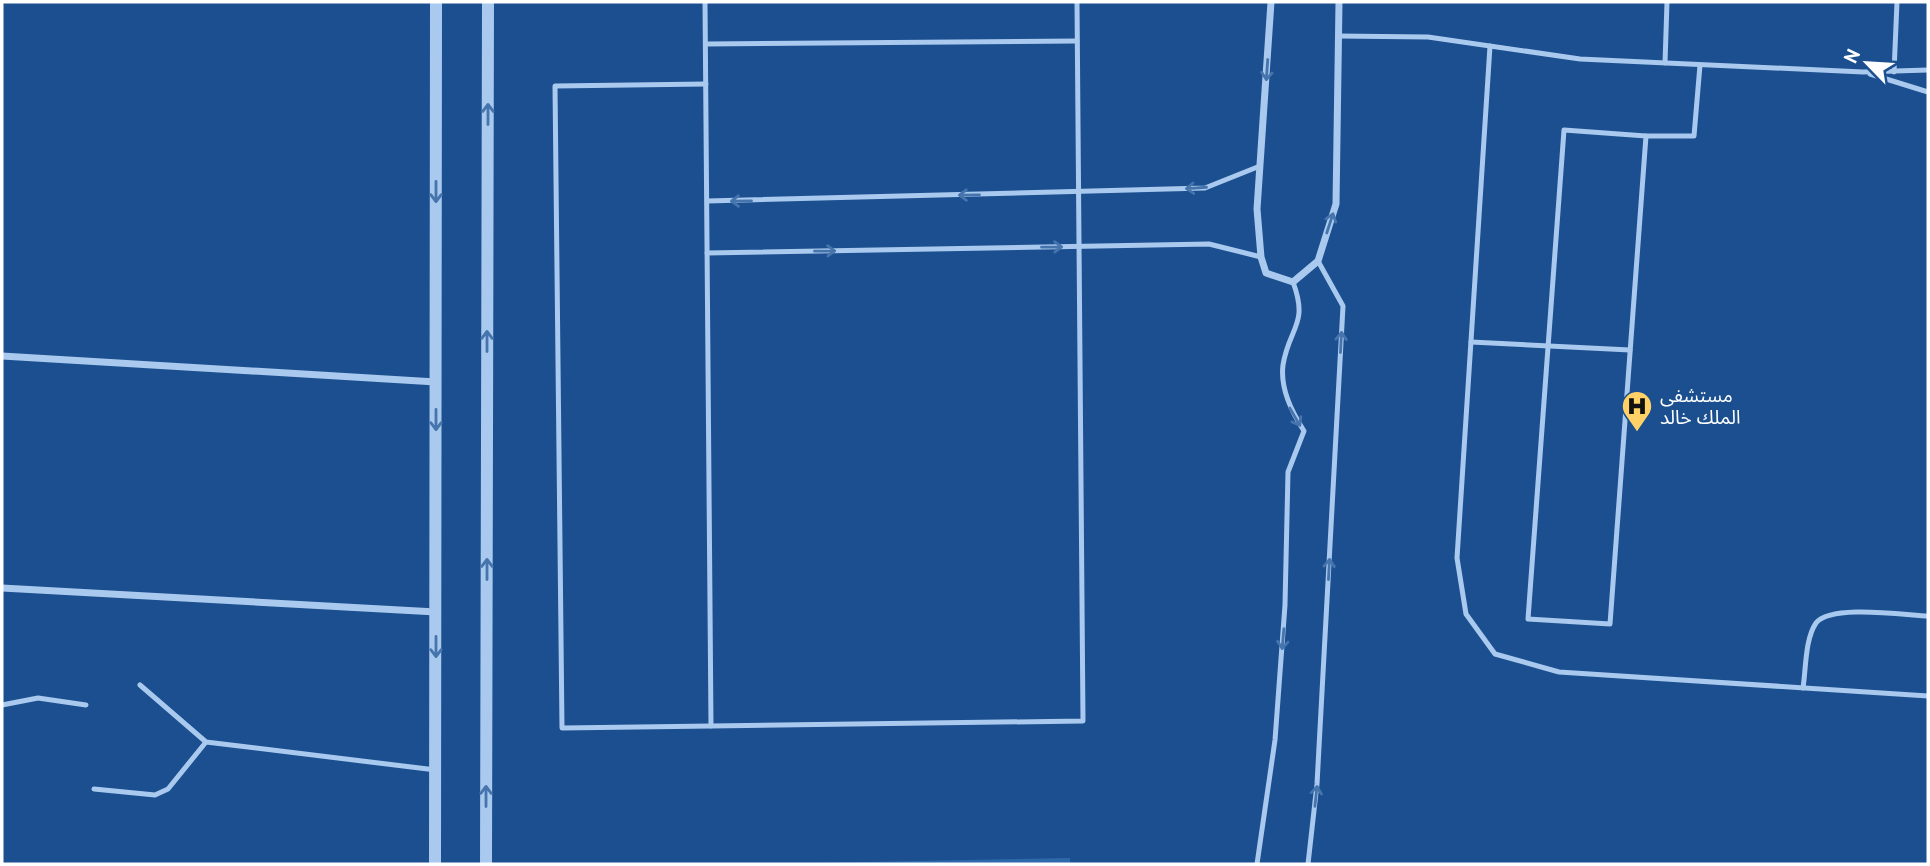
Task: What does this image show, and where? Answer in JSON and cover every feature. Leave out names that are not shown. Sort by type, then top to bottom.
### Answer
[{"type":"street","points":[[435,864],[436,2]]},
{"type":"street","points":[[486,864],[488,2]]},
{"type":"street","points":[[1271,2],[1257,209],[1261,257],[1266,273],[1293,282],[1318,261],[1336,204],[1339,2]]},
{"type":"street","points":[[2,356],[436,382]]},
{"type":"street","points":[[2,588],[436,612]]},
{"type":"lane","points":[[705,2],[711,726]]},
{"type":"lane","points":[[706,84],[555,86],[562,728],[1083,721],[1077,2]]},
{"type":"lane","points":[[1665,63],[1667,2]]},
{"type":"lane","points":[[1894,72],[1897,2]]},
{"type":"lane","points":[[1338,36],[1427,37],[1580,59],[1863,72],[1928,70]]},
{"type":"lane","points":[[706,44],[1077,41]]},
{"type":"lane","points":[[1490,46],[1457,558],[1466,614],[1495,654],[1559,672],[1928,696]]},
{"type":"lane","points":[[1646,136],[1610,624],[1528,619],[1564,130],[1646,136],[1695,136],[1700,65]]},
{"type":"lane","points":[[1863,72],[1928,92]]},
{"type":"lane","points":[[707,201],[1205,188],[1260,166]]},
{"type":"lane","points":[[707,253],[1209,244],[1261,257]]},
{"type":"lane","points":[[1308,864],[1317,785],[1343,306],[1318,261]]},
{"type":"lane","points":[[1257,864],[1275,740],[1286,605],[1288,472],[1304,431],[1287,403],[1283,366],[1302,306],[1293,282]]},
{"type":"lane","points":[[1471,342],[1630,350]]},
{"type":"lane","points":[[1803,688],[1811,635],[1817,622],[1836,612],[1928,616]]},
{"type":"lane","points":[[140,685],[206,741],[436,770]]},
{"type":"lane","points":[[2,705],[38,698],[86,705]]},
{"type":"lane","points":[[94,789],[155,795],[168,789],[206,741]]},
{"type":"shaded area","points":[[1070,858],[1070,864],[759,864]]},
{"type":"place","name":"مستشفى الملك خالد","points":[[1637,433]]}]
